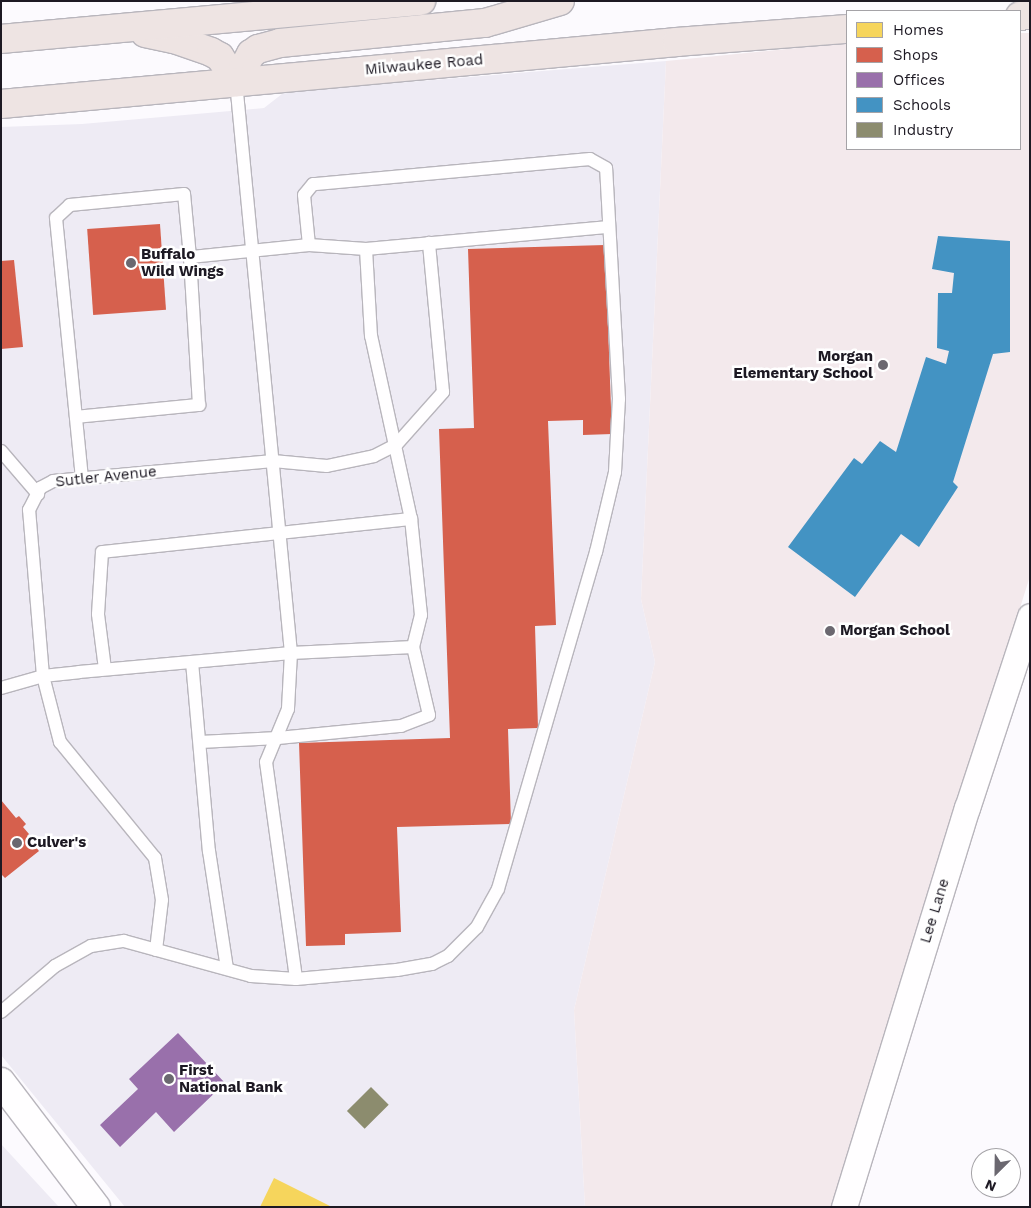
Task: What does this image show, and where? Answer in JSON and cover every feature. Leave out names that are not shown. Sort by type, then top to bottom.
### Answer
[{"type":"main road","points":[[3,39],[422,1]]},
{"type":"main road","points":[[109,28],[146,33],[197,46],[220,57],[236,82],[251,54],[258,49],[280,43],[485,23],[560,1]]},
{"type":"main road","name":"Milwaukee Road","points":[[1,104],[677,42],[846,29]]},
{"type":"street","name":"Lee Lane","points":[[844,1207],[967,808],[1030,616]]},
{"type":"street","points":[[1,1082],[96,1207]]},
{"type":"lane","points":[[236,82],[291,653],[288,709],[278,738],[266,762],[296,979]]},
{"type":"lane","points":[[1,1012],[55,966],[91,946],[124,941],[251,976],[296,979],[397,970],[432,964],[448,956],[464,942],[489,909],[498,889],[596,552],[615,472],[619,399],[606,168],[590,159],[313,184],[304,195],[309,245]]},
{"type":"lane","points":[[76,417],[199,405],[190,257],[184,194],[70,205],[56,218],[82,478]]},
{"type":"lane","points":[[190,257],[309,245],[366,249],[609,227]]},
{"type":"lane","points":[[396,445],[444,392],[430,243]]},
{"type":"lane","points":[[200,742],[278,738],[401,726],[429,715],[413,647],[421,615],[411,519],[371,336],[366,249]]},
{"type":"lane","name":"Sutler Avenue","points":[[156,950],[162,900],[155,858],[60,742],[43,676],[30,510],[40,488],[53,481],[274,461],[327,466],[374,456],[396,445]]},
{"type":"lane","points":[[1,450],[38,494]]},
{"type":"lane","points":[[105,670],[98,614],[102,552],[411,519]]},
{"type":"lane","points":[[1,688],[43,676],[291,653],[413,647]]},
{"type":"lane","points":[[192,662],[209,851],[227,969]]},
{"type":"shaded area","name":"Morgan School","points":[[1021,33],[1030,33],[1030,576],[833,1207],[585,1207],[574,1010],[655,662],[641,599],[666,61],[846,43],[846,150],[1021,150]]},
{"type":"shaded area","points":[[666,61],[641,599],[655,662],[574,1010],[585,1207],[125,1207],[1,1055],[1,127],[82,124],[264,108],[282,94],[297,91]]},
{"type":"shaded area","points":[[1,1144],[59,1207],[1,1207]]},
{"type":"building: Homes","points":[[274,1178],[332,1207],[260,1207]]},
{"type":"building: Shops","points":[[160,224],[166,310],[93,315],[87,229]]},
{"type":"building: Shops","points":[[605,245],[612,434],[583,435],[583,420],[548,421],[556,625],[535,626],[538,728],[508,729],[511,824],[397,827],[401,932],[345,934],[345,945],[306,946],[299,743],[450,738],[439,429],[474,428],[468,249]]},
{"type":"building: Shops","points":[[14,260],[23,347],[1,349],[1,261]]},
{"type":"building: Shops","name":"Culver's","points":[[1,800],[16,818],[19,816],[26,824],[23,827],[29,834],[27,836],[39,851],[5,878],[1,874]]},
{"type":"building: Offices","points":[[178,1033],[225,1083],[174,1132],[156,1112],[120,1147],[100,1125],[138,1089],[129,1079]]},
{"type":"building: Schools","points":[[938,236],[1010,241],[1010,352],[993,354],[953,482],[958,487],[919,547],[901,534],[855,597],[788,547],[854,458],[862,464],[880,441],[896,452],[926,357],[946,364],[949,351],[937,348],[938,293],[952,293],[954,273],[932,269]]},
{"type":"building: Industry","points":[[371,1087],[389,1105],[365,1129],[347,1111]]},
{"type":"place","name":"Buffalo Wild Wings","points":[[131,263]]},
{"type":"place","name":"Morgan Elementary School","points":[[883,365]]},
{"type":"place","name":"Morgan School","points":[[830,631]]},
{"type":"place","name":"Culver's","points":[[17,843]]},
{"type":"place","name":"First National Bank","points":[[169,1079]]}]
